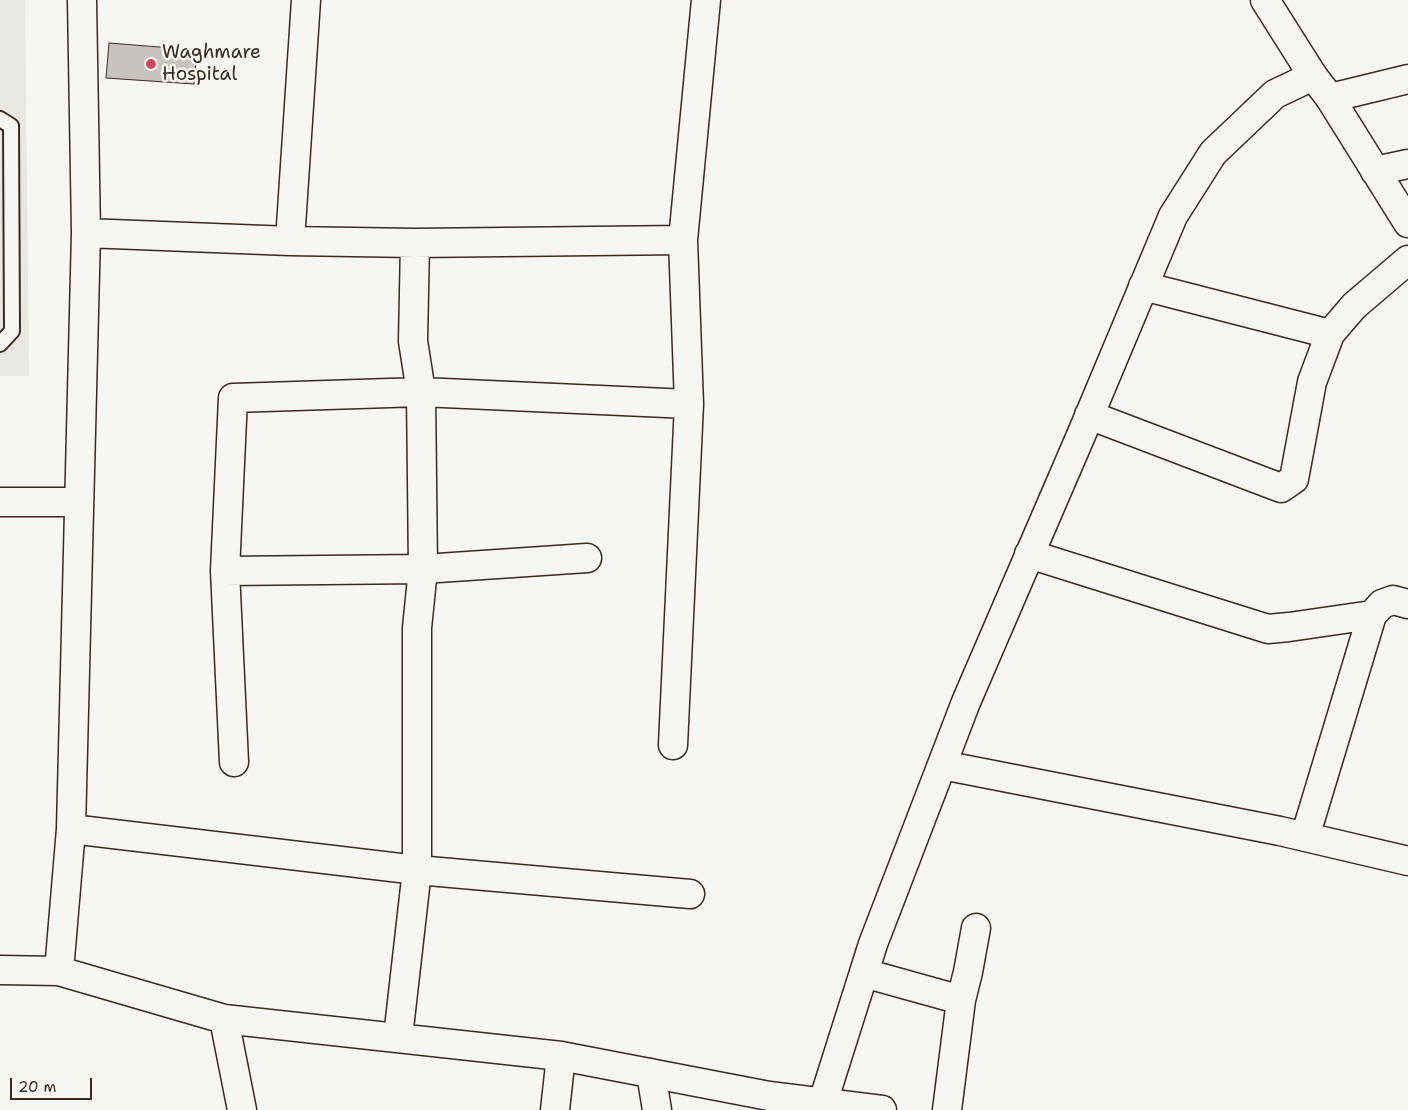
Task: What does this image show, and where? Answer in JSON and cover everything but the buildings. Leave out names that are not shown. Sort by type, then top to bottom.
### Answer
[{"type":"street","points":[[59,971],[72,829],[86,233],[82,0]]},
{"type":"street","points":[[290,241],[306,0]]},
{"type":"street","points":[[673,745],[689,404],[683,240],[706,0]]},
{"type":"street","points":[[1265,0],[1313,76],[1330,98],[1408,223]]},
{"type":"street","points":[[822,1102],[873,944],[966,702],[1173,216],[1213,153],[1275,94],[1313,76]]},
{"type":"street","points":[[1330,98],[1408,79]]},
{"type":"street","points":[[1375,171],[1408,164]]},
{"type":"street","points":[[86,233],[290,241],[415,243],[683,240]]},
{"type":"street","points":[[398,1037],[417,870],[417,628],[423,569],[421,392],[413,341],[415,243]]},
{"type":"street","points":[[1089,415],[1281,488],[1294,479],[1312,382],[1330,334],[1354,306],[1408,260]]},
{"type":"street","points":[[1143,286],[1330,334]]},
{"type":"street","points":[[234,762],[225,571],[233,398],[421,392],[689,404]]},
{"type":"street","points":[[0,502],[79,502]]},
{"type":"street","points":[[1029,554],[1268,629],[1372,615]]},
{"type":"street","points":[[225,571],[423,569],[587,558]]},
{"type":"street","points":[[1305,837],[1372,615],[1382,604],[1393,600],[1408,604]]},
{"type":"street","points":[[942,765],[1305,837],[1408,861]]},
{"type":"street","points":[[72,829],[417,870],[690,894]]},
{"type":"street","points":[[947,1110],[961,1000],[976,928]]},
{"type":"street","points":[[0,970],[59,971],[224,1019],[561,1056],[769,1096],[882,1110]]},
{"type":"street","points":[[864,973],[961,1000]]},
{"type":"street","points":[[224,1019],[242,1110]]},
{"type":"street","points":[[555,1110],[561,1056]]},
{"type":"street","points":[[652,1073],[658,1110]]},
{"type":"lane","points":[[0,119],[11,126],[12,331],[0,344]]},
{"type":"shaded area","points":[[0,0],[25,0],[29,376],[0,376]]},
{"type":"place","name":"Waghmare Hospital","points":[[151,64]]}]
